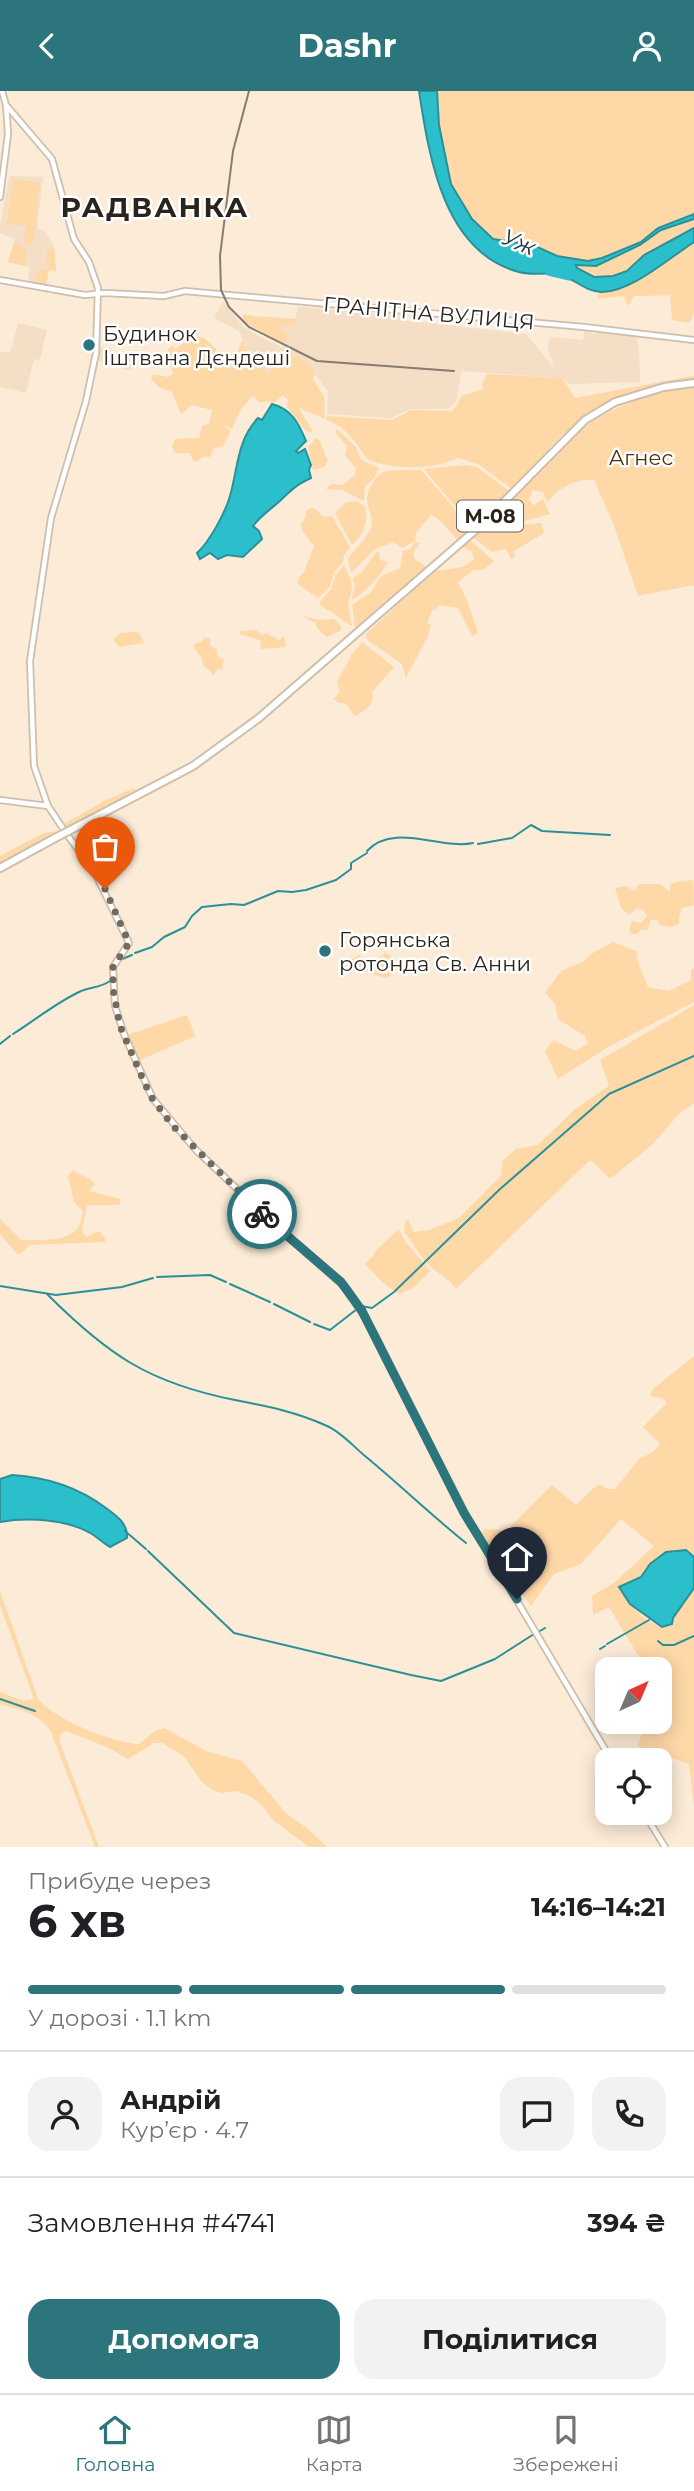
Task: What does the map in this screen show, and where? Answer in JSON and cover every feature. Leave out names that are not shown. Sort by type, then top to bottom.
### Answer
[{"type":"highway","name":"М-08","points":[[0,868],[207,757],[260,718],[488,519],[585,420],[615,402],[664,387],[694,383]]},
{"type":"street","points":[[0,197],[8,134],[6,104],[2,92]]},
{"type":"street","points":[[6,104],[52,159],[74,239],[91,265],[97,283],[97,347],[86,401],[51,518],[31,651],[33,762],[48,806],[64,830]]},
{"type":"street","name":"ГРАНІТНА ВУЛИЦЯ","points":[[0,280],[80,295],[105,293],[164,296],[185,291],[584,327],[694,340]]},
{"type":"street","points":[[0,800],[48,806]]},
{"type":"street","points":[[68,835],[96,873],[129,943],[113,967],[112,981],[117,1013],[145,1084],[164,1115],[191,1145],[235,1189],[348,1290],[374,1333],[464,1513],[604,1748]]},
{"type":"street","points":[[652,1825],[664,1847]]},
{"type":"shaded area","points":[[11,176],[43,177],[37,228],[46,233],[54,246],[56,271],[49,270],[46,285],[28,281],[29,267],[8,262],[15,239],[0,233],[0,226]]},
{"type":"shaded area","points":[[223,301],[244,328],[283,348],[285,345],[242,320],[243,315],[295,319],[298,307],[402,316],[402,320],[526,334],[555,369],[547,347],[551,337],[583,340],[584,330],[594,334],[599,332],[636,337],[640,382],[569,384],[562,378],[461,371],[457,400],[448,409],[410,409],[391,418],[327,414],[328,391],[304,361],[270,373],[253,364],[239,331],[214,318]]},
{"type":"shaded area","points":[[18,323],[47,330],[40,360],[34,359],[26,393],[0,387],[0,351],[10,353]]},
{"type":"shaded area","points":[[100,347],[111,348],[111,352],[133,355],[131,369],[97,360]]},
{"type":"green space","points":[[437,91],[694,91],[694,214],[658,228],[641,242],[588,261],[557,256],[533,245],[493,239],[472,219],[451,184],[439,125]]},
{"type":"green space","points":[[13,179],[40,183],[33,245],[24,243],[26,226],[7,224]]},
{"type":"green space","points":[[694,219],[694,228],[691,231],[644,255],[627,271],[600,278],[576,268],[575,265],[587,266],[610,260],[662,229]]},
{"type":"green space","points":[[14,242],[26,249],[25,266],[8,262]]},
{"type":"green space","points":[[694,242],[694,314],[689,323],[672,320],[670,295],[634,296],[628,306],[624,296],[597,299],[599,293],[618,289]]},
{"type":"green space","points":[[54,248],[56,271],[49,270],[46,285],[36,283],[38,271],[49,269],[50,265],[46,264],[48,250]]},
{"type":"green space","points":[[244,314],[296,319],[294,326],[282,325],[281,331],[288,333],[284,345],[242,320]]},
{"type":"green space","points":[[185,334],[204,338],[216,349],[215,354],[235,369],[237,362],[229,354],[237,354],[242,340],[253,364],[269,373],[282,350],[304,361],[315,374],[313,379],[324,397],[325,419],[299,408],[313,432],[306,431],[287,407],[288,400],[283,395],[275,402],[259,402],[253,396],[241,409],[232,429],[223,424],[231,431],[223,446],[214,448],[210,457],[202,457],[197,462],[189,453],[175,453],[172,446],[175,439],[199,438],[203,425],[209,424],[212,410],[192,405],[181,414],[172,392],[160,388],[151,379],[153,374],[167,377],[173,374],[171,363],[161,362],[160,359],[172,345],[175,349],[185,342]]},
{"type":"green space","points":[[487,374],[562,378],[575,398],[687,377],[694,376],[694,380],[643,389],[618,397],[595,409],[562,436],[512,489],[478,464],[458,458],[425,467],[390,466],[368,460],[345,431],[326,420],[327,416],[392,420],[411,410],[451,411],[461,396],[483,389],[482,384]]},
{"type":"green space","name":"Агнес","points":[[694,386],[694,585],[638,596],[613,523],[594,480],[569,485],[547,502],[543,492],[533,490],[529,499],[533,506],[543,499],[550,514],[521,522],[488,523],[585,427],[597,419],[637,401]]},
{"type":"green space","points":[[337,429],[356,447],[361,460],[379,468],[365,487],[364,501],[342,490],[326,489],[331,484],[343,485],[355,475],[356,468],[345,456],[347,446],[335,432]]},
{"type":"green space","points":[[316,438],[320,441],[328,461],[324,467],[313,470],[308,447]]},
{"type":"green space","points":[[466,465],[477,467],[509,491],[468,532],[459,511],[424,469]]},
{"type":"green space","points":[[421,470],[454,508],[465,534],[457,539],[442,522],[431,515],[416,533],[415,541],[402,548],[393,542],[374,550],[351,573],[348,559],[371,528],[367,497],[373,482],[388,471]]},
{"type":"green space","points":[[355,501],[365,506],[366,522],[360,537],[352,545],[335,513],[345,503]]},
{"type":"green space","points":[[313,507],[324,517],[332,516],[350,547],[343,562],[334,572],[330,587],[318,598],[298,584],[314,546],[302,531],[301,524],[306,517],[306,511]]},
{"type":"green space","points":[[541,523],[544,533],[514,551],[514,558],[511,559],[506,549],[492,552],[473,537],[484,528]]},
{"type":"green space","points":[[470,540],[494,561],[483,570],[474,570],[458,582],[478,632],[473,637],[458,608],[440,605],[432,611],[427,623],[431,625],[428,636],[406,678],[402,664],[370,642],[366,634],[434,571],[463,567],[474,559],[472,552],[461,546]]},
{"type":"green space","points":[[415,542],[420,543],[414,552],[414,558],[427,568],[357,630],[352,605],[371,592],[380,577],[400,568],[403,551],[411,548]]},
{"type":"green space","points":[[379,552],[380,560],[388,562],[372,584],[351,601],[355,587],[353,578],[363,571],[375,553]]},
{"type":"green space","points":[[344,565],[351,581],[348,604],[352,626],[319,603],[331,589],[336,574]]},
{"type":"green space","points":[[302,616],[319,620],[334,619],[341,626],[341,630],[327,637],[317,628],[316,623]]},
{"type":"green space","points":[[256,630],[262,635],[266,633],[279,640],[284,636],[286,647],[261,649],[260,640],[239,634],[241,631]]},
{"type":"green space","points":[[121,633],[139,633],[144,643],[119,647],[113,640]]},
{"type":"green space","points":[[205,637],[210,639],[210,646],[217,650],[217,656],[224,660],[222,670],[217,669],[214,675],[203,665],[202,658],[194,648],[194,644],[200,643]]},
{"type":"green space","points":[[362,642],[394,667],[372,692],[369,707],[355,716],[345,703],[334,699],[340,691],[337,682],[352,654]]},
{"type":"green space","points":[[134,788],[138,792],[66,827],[64,824],[104,801]]},
{"type":"green space","points":[[56,831],[47,839],[0,864],[0,856],[41,834]]},
{"type":"green space","points":[[693,880],[694,905],[682,908],[679,924],[670,927],[660,925],[657,919],[651,920],[647,930],[641,929],[637,934],[631,934],[629,928],[632,921],[641,923],[647,916],[644,910],[637,908],[629,915],[621,908],[615,888],[626,886],[634,891],[639,884],[660,884],[670,892],[670,885]]},
{"type":"green space","points":[[613,942],[637,951],[637,960],[648,987],[669,991],[691,980],[691,970],[694,968],[694,1002],[608,1047],[558,1079],[545,1051],[553,1040],[575,1051],[588,1044],[585,1036],[558,1019],[555,1004],[545,993],[561,971],[584,961]]},
{"type":"green space","points":[[385,953],[401,967],[387,978],[348,962],[359,955],[371,963]]},
{"type":"green space","points":[[694,1005],[694,1103],[679,1114],[652,1145],[610,1179],[591,1160],[588,1162],[456,1289],[427,1263],[404,1232],[408,1219],[414,1232],[429,1230],[459,1218],[501,1176],[503,1160],[516,1149],[538,1145],[575,1109],[609,1086],[600,1060]]},
{"type":"green space","points":[[187,1015],[195,1036],[138,1061],[127,1035]]},
{"type":"green space","points":[[73,1170],[95,1184],[89,1191],[121,1199],[119,1205],[87,1205],[82,1231],[86,1237],[99,1231],[105,1242],[29,1245],[21,1254],[17,1254],[0,1234],[0,1219],[21,1240],[59,1238],[78,1228],[83,1211],[74,1202],[68,1176]]},
{"type":"green space","points":[[399,1229],[404,1240],[430,1271],[414,1287],[399,1294],[383,1283],[365,1264]]},
{"type":"green space","points":[[694,1356],[694,1557],[686,1550],[644,1572],[622,1593],[644,1617],[665,1626],[672,1624],[673,1618],[694,1588],[694,1808],[689,1764],[672,1758],[672,1748],[637,1746],[642,1734],[672,1734],[672,1657],[639,1657],[609,1607],[593,1615],[592,1596],[615,1582],[654,1546],[621,1519],[581,1564],[554,1574],[531,1606],[480,1534],[485,1529],[509,1528],[552,1485],[576,1505],[596,1486],[615,1489],[639,1459],[653,1452],[660,1444],[643,1427],[666,1404],[665,1399],[651,1396],[652,1390]]},
{"type":"green space","points":[[0,1591],[38,1699],[47,1707],[85,1729],[114,1739],[139,1744],[155,1731],[164,1728],[206,1751],[242,1761],[287,1814],[327,1847],[309,1847],[274,1821],[252,1797],[236,1791],[214,1791],[202,1782],[184,1756],[162,1743],[154,1743],[128,1759],[67,1731],[61,1733],[59,1740],[99,1847],[95,1847],[51,1732],[35,1716],[0,1704],[0,1692],[24,1701],[34,1699],[0,1605]]},
{"type":"water","points":[[419,91],[437,91],[439,125],[451,184],[472,219],[493,239],[533,245],[557,256],[588,261],[641,242],[658,228],[694,214],[694,219],[661,230],[640,245],[596,266],[576,265],[594,277],[613,276],[627,271],[644,255],[694,228],[694,242],[637,281],[612,291],[595,291],[562,275],[519,272],[493,261],[473,244],[457,223],[444,198],[428,144]]},
{"type":"water","points":[[272,404],[290,413],[301,429],[306,441],[296,451],[298,453],[305,449],[311,465],[311,478],[296,487],[256,522],[253,526],[262,539],[243,557],[227,555],[218,559],[210,553],[200,559],[197,553],[212,534],[228,503],[246,436],[258,418],[262,420]]},
{"type":"water","points":[[12,1475],[50,1481],[84,1494],[118,1517],[124,1524],[127,1538],[110,1547],[82,1529],[59,1522],[0,1522],[0,1479]]},
{"type":"water","points":[[686,1550],[694,1557],[694,1588],[673,1618],[672,1624],[662,1627],[630,1604],[619,1587],[641,1577],[650,1564],[666,1552]]},
{"type":"waterway","name":"Уж","points":[[485,247],[505,261]]},
{"type":"waterway","name":"Уж","points":[[548,273],[569,278]]},
{"type":"waterway","points":[[478,844],[512,838],[531,825],[542,831],[610,835]]},
{"type":"waterway","points":[[367,851],[390,839],[473,843]]},
{"type":"waterway","points":[[135,953],[152,947],[164,937],[185,927],[202,907],[244,905],[278,891],[306,890],[336,880],[351,869],[351,863],[367,853]]},
{"type":"waterway","points":[[120,960],[132,955]]},
{"type":"waterway","points":[[13,1034],[70,996],[110,981]]},
{"type":"waterway","points":[[0,1044],[10,1036]]},
{"type":"waterway","points":[[361,1306],[372,1308],[394,1292],[499,1190],[609,1094],[694,1056]]},
{"type":"waterway","points":[[157,1277],[210,1275],[226,1282]]},
{"type":"waterway","points":[[0,1286],[56,1295],[122,1287],[153,1278]]},
{"type":"waterway","points":[[230,1284],[270,1302]]},
{"type":"waterway","points":[[47,1294],[111,1350],[154,1375],[205,1393],[293,1413],[332,1429],[466,1543]]},
{"type":"waterway","points":[[274,1304],[310,1322]]},
{"type":"waterway","points":[[314,1324],[330,1330],[357,1309]]},
{"type":"waterway","points":[[125,1531],[146,1549]]},
{"type":"waterway","points":[[148,1551],[234,1633],[411,1675],[441,1681],[495,1659],[534,1634]]},
{"type":"waterway","points":[[607,1644],[649,1620]]},
{"type":"waterway","points":[[540,1631],[545,1628]]},
{"type":"waterway","points":[[658,1641],[663,1645],[674,1645],[694,1636]]},
{"type":"waterway","points":[[600,1649],[605,1646]]},
{"type":"waterway","points":[[0,1699],[35,1711]]},
{"type":"railway","points":[[249,91],[233,151],[220,256],[221,290],[229,307],[249,327],[317,361],[454,371]]},
{"type":"way so far","points":[[105,889],[129,943],[113,967],[112,981],[117,1013],[145,1084],[172,1125],[262,1214]]},
{"type":"place","name":"Будинок Іштвана Дєндеші","points":[[89,345]]},
{"type":"place","name":"Горянська ротонда Св. Анни","points":[[325,951]]},
{"type":"district","name":"РАДВАНКА","points":[[155,207]]},
{"type":"route","points":[[262,1214],[347,1288],[378,1339],[464,1513],[517,1599]]}]
